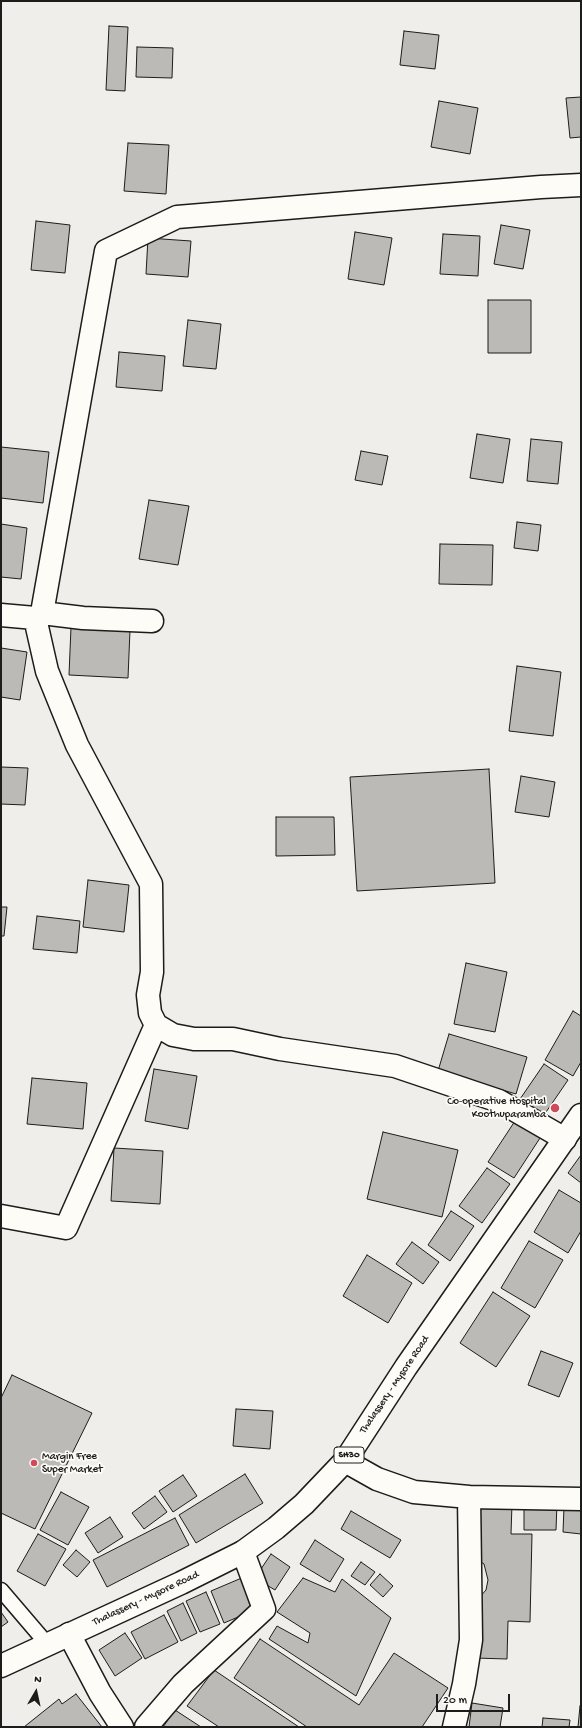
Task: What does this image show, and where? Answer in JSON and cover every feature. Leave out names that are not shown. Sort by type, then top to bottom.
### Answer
[{"type":"street","points":[[565,1139],[499,1101],[396,1066],[233,1039],[194,1039],[173,1035],[156,1025],[150,1013],[148,995],[152,972],[151,884],[77,745],[47,671],[39,616],[106,251],[177,217],[581,185]]},
{"type":"street","points":[[1,615],[152,621]]},
{"type":"street","points":[[1,1216],[66,1228],[156,1025]]},
{"type":"street","name":"Thalassery - Mysore Road","points":[[1,1666],[181,1583],[243,1552],[276,1528],[304,1504],[345,1461],[406,1367],[581,1115]]},
{"type":"street","points":[[345,1461],[376,1478],[414,1492],[469,1496],[581,1499]]},
{"type":"street","points":[[454,1727],[464,1684],[471,1640],[469,1496]]},
{"type":"street","points":[[146,1727],[183,1684],[264,1609],[243,1552]]},
{"type":"street","points":[[69,1634],[100,1693],[122,1727]]},
{"type":"lane","points":[[1,1590],[48,1645]]},
{"type":"building","points":[[109,26],[128,27],[125,91],[106,90]]},
{"type":"building","points":[[404,31],[439,35],[435,69],[400,65]]},
{"type":"building","points":[[137,47],[173,48],[172,78],[136,77]]},
{"type":"building","points":[[581,97],[581,137],[570,138],[566,98]]},
{"type":"building","points":[[439,101],[478,108],[470,154],[431,147]]},
{"type":"building","points":[[128,143],[169,145],[166,194],[124,191]]},
{"type":"building","points":[[36,221],[70,225],[65,273],[31,270]]},
{"type":"building","points":[[501,225],[530,230],[523,269],[494,264]]},
{"type":"building","points":[[355,232],[392,238],[384,285],[348,279]]},
{"type":"building","points":[[443,234],[480,236],[478,276],[440,274]]},
{"type":"building","points":[[148,238],[191,241],[188,277],[146,274]]},
{"type":"building","points":[[488,300],[531,300],[531,353],[488,353]]},
{"type":"building","points":[[188,320],[221,324],[216,369],[183,366]]},
{"type":"building","points":[[119,352],[165,356],[162,391],[116,387]]},
{"type":"building","points":[[477,434],[510,439],[503,483],[470,478]]},
{"type":"building","points":[[531,439],[562,442],[558,484],[527,481]]},
{"type":"building","points":[[1,447],[49,452],[43,503],[1,498]]},
{"type":"building","points":[[361,451],[388,456],[382,485],[355,480]]},
{"type":"building","points":[[149,500],[189,506],[178,565],[139,559]]},
{"type":"building","points":[[517,522],[541,525],[538,551],[514,548]]},
{"type":"building","points":[[1,524],[27,528],[21,579],[1,577]]},
{"type":"building","points":[[440,544],[493,545],[492,585],[439,584]]},
{"type":"building","points":[[71,627],[130,630],[128,678],[69,675]]},
{"type":"building","points":[[1,648],[27,652],[20,700],[1,697]]},
{"type":"building","points":[[517,666],[561,672],[553,736],[509,731]]},
{"type":"building","points":[[1,767],[28,768],[25,805],[1,804]]},
{"type":"building","points":[[489,769],[495,883],[357,891],[350,777]]},
{"type":"building","points":[[521,776],[555,782],[549,817],[515,812]]},
{"type":"building","points":[[276,817],[334,817],[335,855],[276,856]]},
{"type":"building","points":[[88,880],[129,885],[124,932],[83,927]]},
{"type":"building","points":[[1,907],[7,907],[4,936],[1,936]]},
{"type":"building","points":[[37,916],[80,921],[77,953],[33,949]]},
{"type":"building","points":[[466,963],[507,972],[495,1032],[454,1024]]},
{"type":"building","points":[[573,1011],[581,1016],[581,1062],[573,1076],[545,1060]]},
{"type":"building","points":[[449,1034],[527,1057],[516,1094],[438,1071]]},
{"type":"building","points":[[544,1064],[568,1080],[542,1118],[518,1102]]},
{"type":"building","points":[[154,1069],[197,1076],[188,1129],[145,1121]]},
{"type":"building","points":[[32,1078],[87,1083],[83,1129],[27,1124]]},
{"type":"building","points":[[515,1121],[540,1138],[514,1178],[488,1162]]},
{"type":"building","points":[[383,1132],[458,1150],[442,1217],[367,1199]]},
{"type":"building","points":[[114,1148],[163,1151],[160,1204],[111,1201]]},
{"type":"building","points":[[581,1155],[581,1183],[568,1173]]},
{"type":"building","points":[[487,1168],[510,1184],[482,1223],[459,1206]]},
{"type":"building","points":[[559,1190],[581,1203],[581,1231],[568,1253],[534,1232]]},
{"type":"building","points":[[451,1211],[474,1226],[450,1261],[428,1245]]},
{"type":"building","points":[[529,1241],[563,1260],[535,1308],[501,1288]]},
{"type":"building","points":[[412,1242],[439,1262],[423,1284],[396,1264]]},
{"type":"building","points":[[367,1255],[412,1283],[388,1323],[343,1296]]},
{"type":"building","points":[[493,1292],[530,1316],[496,1367],[460,1343]]},
{"type":"building","points":[[541,1351],[573,1363],[559,1397],[528,1385]]},
{"type":"building","name":"Margin Free Super Market","points":[[12,1375],[92,1413],[35,1529],[1,1513],[1,1398]]},
{"type":"building","points":[[236,1409],[273,1411],[270,1449],[233,1446]]},
{"type":"building","points":[[245,1474],[263,1503],[196,1543],[179,1515]]},
{"type":"building","points":[[183,1475],[197,1496],[173,1512],[159,1491]]},
{"type":"building","points":[[61,1492],[89,1507],[68,1545],[40,1530]]},
{"type":"building","points":[[155,1496],[167,1512],[144,1529],[132,1513]]},
{"type":"building","points":[[524,1502],[557,1503],[556,1530],[524,1530]]},
{"type":"building","points":[[480,1503],[512,1504],[511,1534],[532,1534],[530,1622],[508,1621],[507,1659],[475,1658],[478,1599],[486,1590],[488,1580],[484,1564],[478,1560]]},
{"type":"building","points":[[564,1507],[581,1508],[581,1534],[563,1532]]},
{"type":"building","points":[[351,1511],[401,1540],[390,1558],[341,1529]]},
{"type":"building","points":[[110,1517],[123,1537],[98,1553],[85,1533]]},
{"type":"building","points":[[175,1518],[189,1545],[107,1587],[93,1560]]},
{"type":"building","points":[[38,1534],[66,1549],[45,1586],[17,1571]]},
{"type":"building","points":[[315,1540],[344,1559],[330,1582],[300,1564]]},
{"type":"building","points":[[76,1550],[90,1562],[77,1577],[63,1565]]},
{"type":"building","points":[[271,1554],[290,1567],[275,1590],[255,1578]]},
{"type":"building","points":[[361,1562],[375,1572],[365,1585],[351,1576]]},
{"type":"building","points":[[380,1574],[393,1586],[383,1597],[370,1585]]},
{"type":"building","points":[[244,1577],[257,1609],[224,1623],[211,1591]]},
{"type":"building","points":[[303,1578],[335,1592],[342,1579],[391,1618],[356,1696],[269,1639],[277,1626],[308,1643],[310,1633],[277,1612]]},
{"type":"building","points":[[206,1592],[220,1624],[200,1632],[186,1601]]},
{"type":"building","points":[[183,1603],[197,1633],[181,1641],[167,1611]]},
{"type":"building","points":[[1,1612],[8,1622],[1,1627]]},
{"type":"building","points":[[164,1615],[178,1642],[145,1659],[131,1632]]},
{"type":"building","points":[[125,1633],[142,1658],[115,1676],[99,1650]]},
{"type":"building","points":[[260,1639],[359,1705],[394,1653],[448,1688],[422,1727],[307,1727],[234,1678]]},
{"type":"building","points":[[214,1670],[299,1727],[219,1727],[187,1706]]},
{"type":"building","points":[[76,1694],[102,1727],[24,1727],[59,1699],[62,1704]]},
{"type":"building","points":[[472,1703],[503,1708],[500,1727],[469,1727]]},
{"type":"building","points":[[580,1706],[581,1727],[578,1727]]},
{"type":"building","points":[[175,1710],[201,1727],[163,1727]]},
{"type":"building","points":[[543,1718],[570,1720],[569,1727],[542,1727]]},
{"type":"place","name":"Co-operative Hospital Koothuparamba","points":[[555,1108]]},
{"type":"place","name":"Margin Free Super Market","points":[[34,1463]]}]
